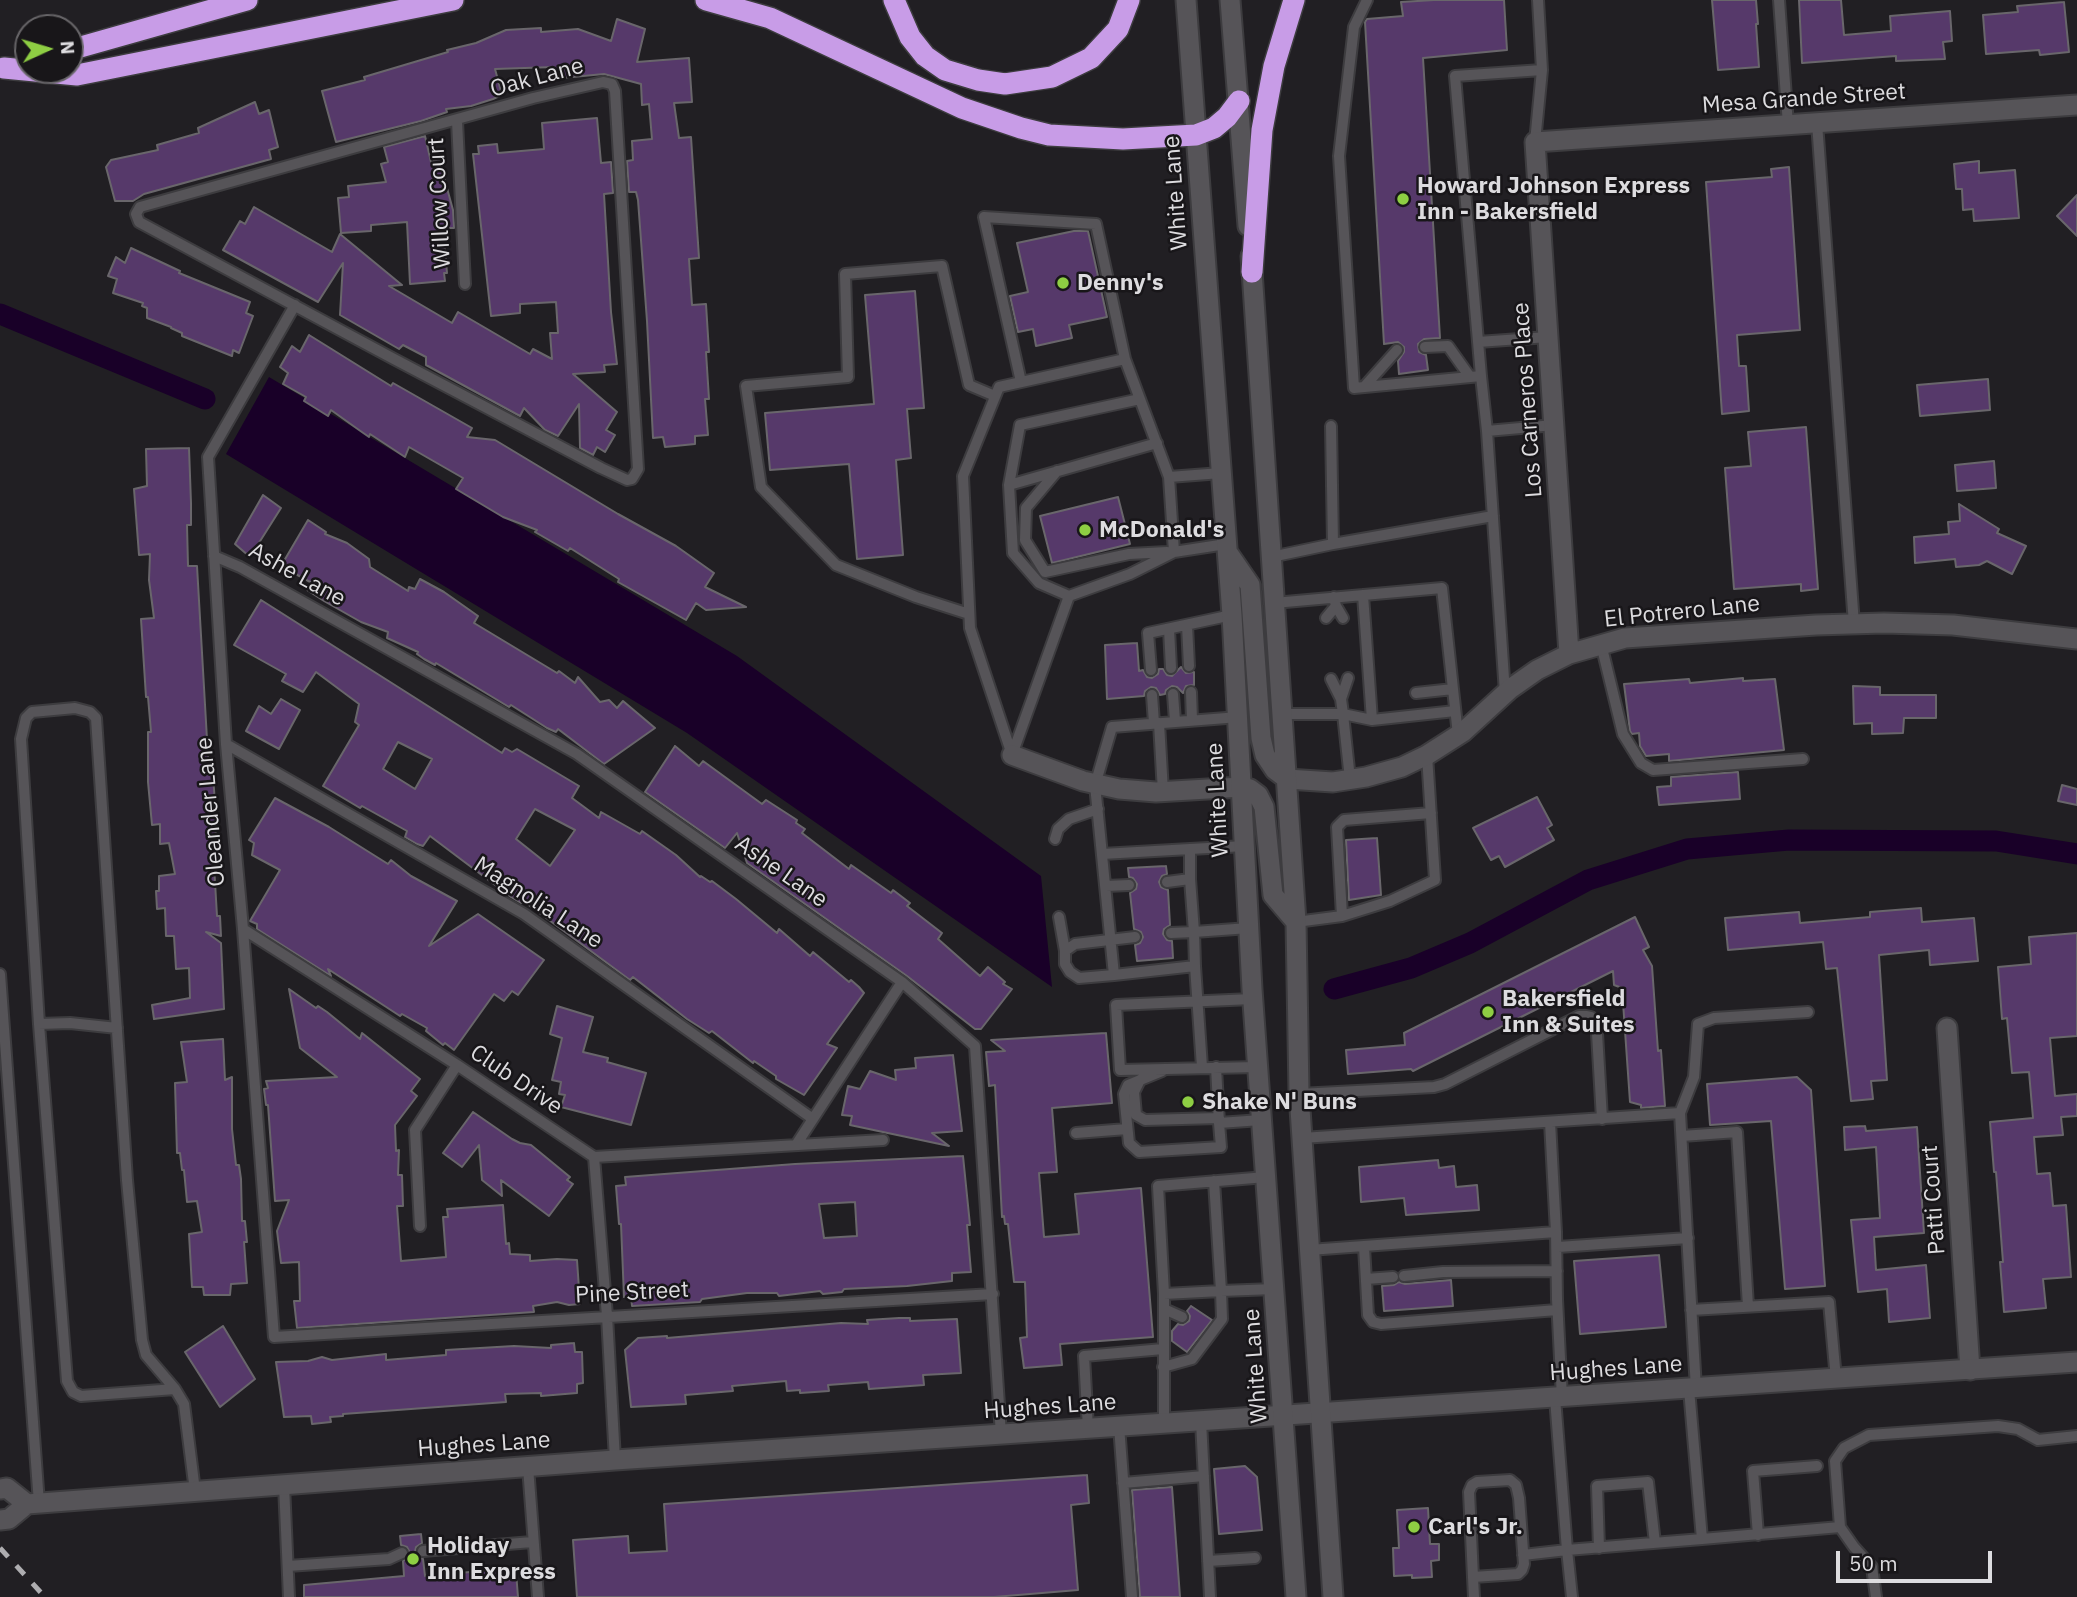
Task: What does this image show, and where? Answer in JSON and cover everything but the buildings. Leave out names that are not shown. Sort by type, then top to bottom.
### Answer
[{"type":"highway","points":[[84,46],[247,0]]},
{"type":"highway","points":[[2,69],[77,75],[453,0]]},
{"type":"highway","points":[[706,0],[770,18],[962,108],[1049,135],[1123,139],[1196,135],[1214,128],[1239,101]]},
{"type":"highway","points":[[894,0],[910,37],[925,56],[945,70],[1005,85],[1052,77],[1091,58],[1118,29],[1129,0]]},
{"type":"highway","points":[[1252,272],[1262,130],[1274,66],[1294,0]]},
{"type":"street","name":"White Lane","points":[[1186,0],[1232,615],[1252,999],[1296,1597]]},
{"type":"street","points":[[1230,0],[1283,714],[1296,922],[1298,1094],[1333,1597]]},
{"type":"street","name":"Mesa Grande Street","points":[[1535,142],[2077,105]]},
{"type":"street","name":"Los Carneros Place","points":[[1535,142],[1569,654]]},
{"type":"street","points":[[1227,548],[1250,585],[1261,738],[1265,755],[1275,770],[1287,779]]},
{"type":"street","name":"El Potrero Lane","points":[[1287,779],[1333,782],[1402,766],[1427,755],[1458,735],[1505,693],[1537,670],[1569,654],[1625,638],[1854,624],[1953,625],[2077,639]]},
{"type":"street","points":[[1012,755],[1095,785],[1119,789],[1163,792],[1242,787],[1250,789],[1258,795],[1264,807],[1273,895],[1296,922]]},
{"type":"street","name":"Patti Court","points":[[1947,1028],[1970,1370]]},
{"type":"street","name":"Hughes Lane","points":[[0,1520],[9,1519],[33,1504],[195,1491],[615,1460],[2077,1363]]},
{"type":"street","points":[[0,1489],[7,1488],[33,1504]]},
{"type":"lane","points":[[1367,0],[1354,27],[1339,156],[1354,388],[1475,376]]},
{"type":"lane","points":[[1535,142],[1542,70],[1538,0]]},
{"type":"lane","points":[[1779,0],[1788,125]]},
{"type":"lane","points":[[1505,693],[1487,431],[1475,376],[1478,342],[1455,76],[1542,70]]},
{"type":"lane","name":"Oak Lane","points":[[603,82],[611,84],[615,91],[638,469],[635,478],[627,480],[601,468],[139,222],[136,214],[140,207],[457,121],[533,98],[603,82]]},
{"type":"lane","name":"Willow Court","points":[[457,121],[465,284]]},
{"type":"lane","points":[[1817,123],[1854,624]]},
{"type":"lane","points":[[1021,382],[984,217],[1096,224],[1125,359],[1169,477],[1174,552]]},
{"type":"lane","points":[[969,614],[916,597],[836,565],[761,487],[746,386],[848,377],[845,275],[943,266],[969,385],[995,396]]},
{"type":"lane","name":"Oleander Lane","points":[[274,1337],[226,744],[208,457],[295,305]]},
{"type":"lane","points":[[1478,342],[1548,337]]},
{"type":"lane","points":[[1425,347],[1447,346],[1475,376]]},
{"type":"lane","points":[[1364,387],[1397,350]]},
{"type":"lane","points":[[1012,755],[970,628],[963,476],[999,387],[1125,359]]},
{"type":"lane","points":[[1140,399],[1020,425],[1009,485],[1013,552],[1039,583],[1069,596],[1130,574],[1174,552]]},
{"type":"lane","points":[[1487,431],[1554,425]]},
{"type":"lane","points":[[1331,426],[1333,544]]},
{"type":"lane","points":[[1009,485],[1157,443]]},
{"type":"lane","points":[[1058,471],[1026,508],[1025,540],[1045,572],[1129,554],[1227,548]]},
{"type":"lane","points":[[1169,477],[1221,473]]},
{"type":"lane","points":[[1271,557],[1493,516]]},
{"type":"lane","name":"Ashe Lane","points":[[214,556],[240,567],[578,754],[902,982],[975,1046],[1001,1435]]},
{"type":"lane","points":[[1274,603],[1335,602],[1363,595],[1442,588],[1458,735]]},
{"type":"lane","points":[[1363,595],[1374,697],[1372,720]]},
{"type":"lane","points":[[1012,755],[1069,596]]},
{"type":"lane","points":[[1335,602],[1343,618]]},
{"type":"lane","points":[[1326,618],[1335,602]]},
{"type":"lane","points":[[1151,670],[1148,634],[1232,615]]},
{"type":"lane","points":[[1187,625],[1189,666]]},
{"type":"lane","points":[[1169,629],[1171,668]]},
{"type":"lane","points":[[1601,644],[1623,734],[1641,763],[1653,771],[1803,760]]},
{"type":"lane","points":[[1341,699],[1348,678]]},
{"type":"lane","points":[[1331,679],[1341,699],[1350,779]]},
{"type":"lane","points":[[1416,693],[1453,689]]},
{"type":"lane","points":[[1191,692],[1192,720]]},
{"type":"lane","points":[[1173,694],[1175,722]]},
{"type":"lane","points":[[1152,695],[1163,792]]},
{"type":"lane","points":[[175,1389],[81,1396],[73,1392],[66,1381],[21,739],[26,718],[32,712],[75,708],[90,712],[96,718],[127,1180],[142,1340],[146,1355],[175,1389],[184,1404],[195,1491]]},
{"type":"lane","points":[[1283,714],[1343,714],[1372,720],[1455,711]]},
{"type":"lane","points":[[1114,975],[1095,785],[1112,727],[1239,717]]},
{"type":"lane","name":"Magnolia Lane","points":[[226,744],[524,914],[813,1119]]},
{"type":"lane","points":[[1296,922],[1342,916],[1391,901],[1435,880],[1427,755]]},
{"type":"lane","points":[[1055,839],[1058,829],[1069,819],[1098,809]]},
{"type":"lane","points":[[1342,916],[1336,827],[1344,820],[1431,813]]},
{"type":"lane","points":[[1102,854],[1245,846]]},
{"type":"lane","points":[[1190,849],[1202,1068]]},
{"type":"lane","points":[[1167,882],[1191,879]]},
{"type":"lane","points":[[1105,887],[1129,885]]},
{"type":"lane","points":[[1059,917],[1065,964],[1070,972],[1079,978],[1195,965]]},
{"type":"lane","points":[[1171,933],[1249,928]]},
{"type":"lane","name":"Club Drive","points":[[243,929],[457,1065],[594,1157]]},
{"type":"lane","points":[[1065,950],[1075,944],[1135,937]]},
{"type":"lane","points":[[0,974],[33,1504]]},
{"type":"lane","points":[[796,1145],[902,982]]},
{"type":"lane","points":[[1252,999],[1116,1004],[1120,1070],[1258,1067]]},
{"type":"lane","points":[[1702,1539],[1680,1113],[1694,1077],[1698,1024],[1714,1018],[1808,1012]]},
{"type":"lane","points":[[1298,1094],[1434,1087],[1445,1084],[1579,1016],[1586,1016],[1591,1017],[1597,1033],[1602,1119]]},
{"type":"lane","points":[[39,1024],[70,1023],[117,1028]]},
{"type":"lane","points":[[419,1226],[415,1130],[457,1065]]},
{"type":"lane","points":[[1167,1068],[1128,1085],[1124,1094],[1129,1143],[1139,1152],[1221,1147],[1216,1067]]},
{"type":"lane","points":[[1140,1080],[1134,1092],[1136,1115],[1145,1120],[1261,1120]]},
{"type":"lane","points":[[1302,1138],[1680,1113]]},
{"type":"lane","points":[[1550,1122],[1558,1247],[1559,1398],[1572,1597]]},
{"type":"lane","points":[[1076,1133],[1127,1129]]},
{"type":"lane","points":[[1682,1136],[1737,1132],[1748,1307]]},
{"type":"lane","points":[[615,1460],[594,1157],[883,1140]]},
{"type":"lane","points":[[1164,1424],[1164,1294],[1158,1186],[1266,1177]]},
{"type":"lane","points":[[1163,1367],[1192,1359],[1206,1334],[1222,1319],[1214,1181]]},
{"type":"lane","points":[[1309,1250],[1556,1232]]},
{"type":"lane","points":[[1558,1247],[1688,1238]]},
{"type":"lane","points":[[1363,1247],[1368,1315],[1373,1322],[1381,1324],[1558,1310]]},
{"type":"lane","points":[[1366,1279],[1443,1272],[1557,1270]]},
{"type":"lane","points":[[1164,1294],[1274,1289]]},
{"type":"lane","name":"Pine Street","points":[[274,1337],[993,1294]]},
{"type":"lane","points":[[1691,1310],[1829,1302],[1836,1379]]},
{"type":"lane","points":[[1164,1309],[1182,1317]]},
{"type":"lane","points":[[1088,1429],[1084,1356],[1163,1349]]},
{"type":"lane","points":[[1201,1421],[1210,1597]]},
{"type":"lane","points":[[1119,1426],[1132,1597]]},
{"type":"lane","points":[[1876,1597],[1872,1567],[1840,1527],[1835,1461],[1844,1448],[1869,1436],[1998,1426],[2018,1429],[2038,1440],[2077,1436]]},
{"type":"lane","points":[[1758,1535],[1753,1471],[1817,1466]]},
{"type":"lane","points":[[528,1467],[538,1597]]},
{"type":"lane","points":[[1123,1483],[1204,1476]]},
{"type":"lane","points":[[1473,1577],[1518,1574],[1524,1564],[1519,1498],[1516,1485],[1510,1480],[1477,1482],[1469,1492],[1473,1577],[1474,1597]]},
{"type":"lane","points":[[1599,1548],[1597,1486],[1648,1482],[1655,1543]]},
{"type":"lane","points":[[284,1485],[289,1597]]},
{"type":"lane","points":[[1523,1555],[1840,1527]]},
{"type":"lane","points":[[423,1551],[532,1542]]},
{"type":"lane","points":[[288,1566],[389,1559],[402,1553]]},
{"type":"lane","points":[[1208,1561],[1255,1558]]},
{"type":"shaded area","points":[[269,377],[737,656],[1041,876],[1052,987],[687,733],[226,454]]},
{"type":"waterway","points":[[0,314],[205,399]]},
{"type":"waterway","points":[[1334,989],[1411,968],[1470,943],[1588,880],[1687,849],[1789,840],[1996,841],[2077,854]]},
{"type":"railway","points":[[0,1548],[45,1597]]},
{"type":"place","name":"Howard Johnson Express Inn - Bakersfield","points":[[1403,199]]},
{"type":"place","name":"Denny's","points":[[1063,283]]},
{"type":"place","name":"McDonald's","points":[[1085,530]]},
{"type":"place","name":"Bakersfield Inn & Suites","points":[[1488,1012]]},
{"type":"place","name":"Shake N' Buns","points":[[1188,1102]]},
{"type":"place","name":"Carl's Jr.","points":[[1414,1527]]},
{"type":"place","name":"Holiday Inn Express","points":[[413,1559]]}]
